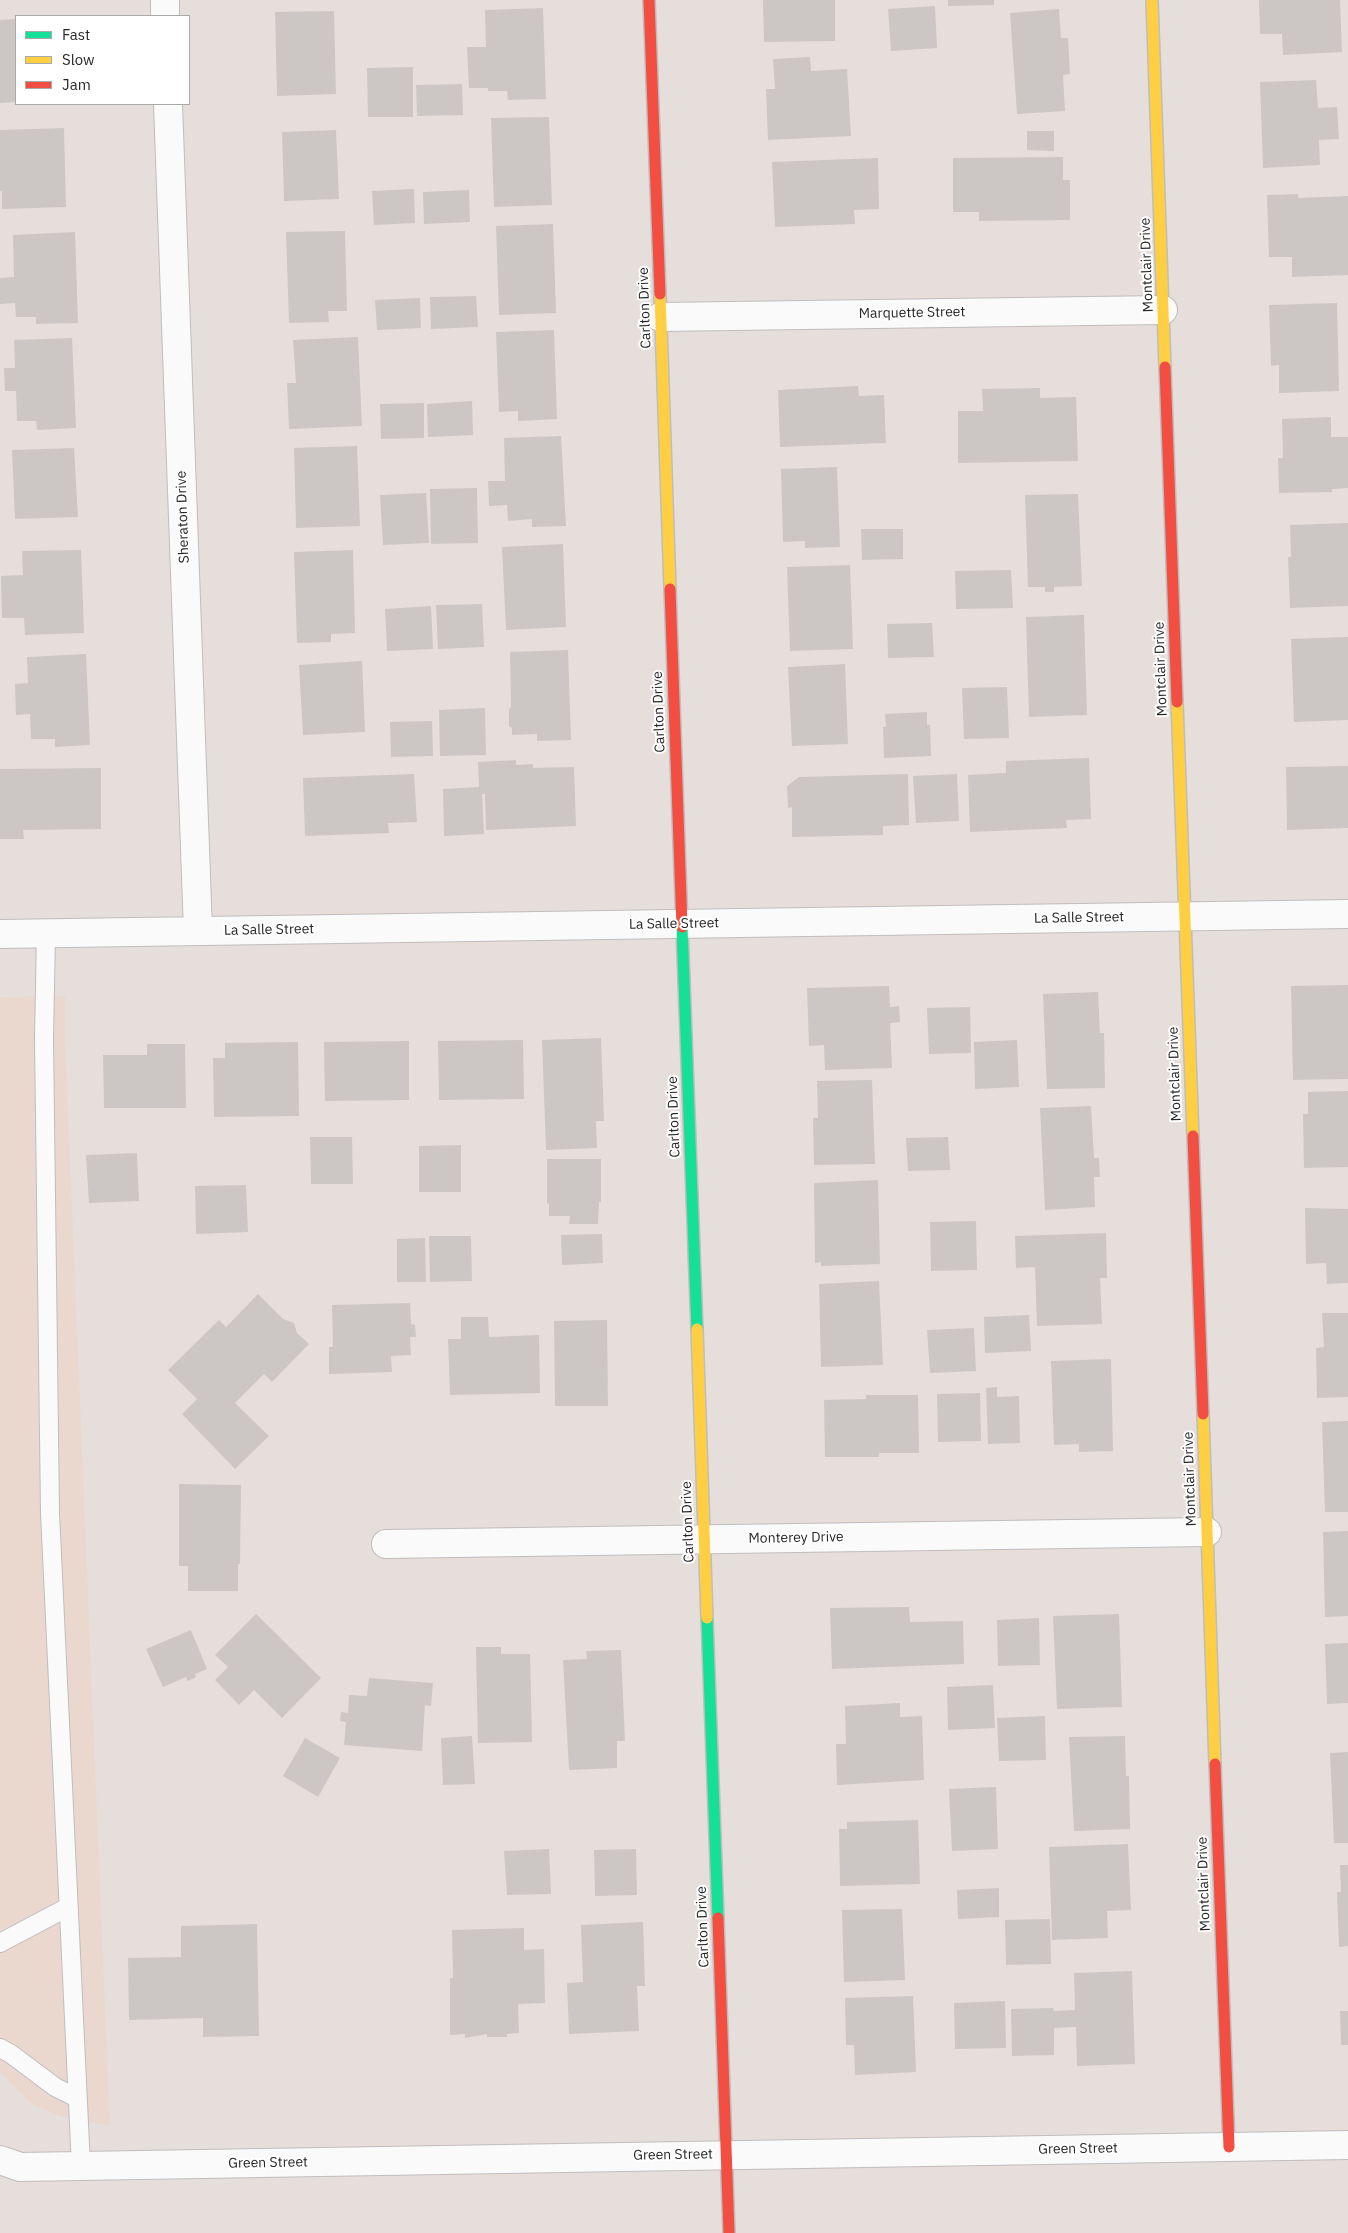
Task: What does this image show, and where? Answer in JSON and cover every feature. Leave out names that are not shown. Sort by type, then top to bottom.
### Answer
[{"type":"street","points":[[165,0],[165,15]]},
{"type":"street","name":"Carlton Drive","points":[[649,0],[729,2233]]},
{"type":"street","name":"Montclair Drive","points":[[1152,0],[1229,2147]]},
{"type":"street","name":"Sheraton Drive","points":[[168,105],[198,931]]},
{"type":"street","name":"Marquette Street","points":[[660,317],[1163,310]]},
{"type":"street","name":"La Salle Street","points":[[0,934],[1348,914]]},
{"type":"street","name":"Monterey Drive","points":[[386,1544],[1207,1532]]},
{"type":"street","name":"Green Street","points":[[0,2160],[20,2167],[1348,2145]]},
{"type":"lane","points":[[46,933],[44,1039],[50,1514],[81,2166]]},
{"type":"lane","points":[[0,1943],[68,1908]]},
{"type":"lane","points":[[0,2048],[55,2087],[77,2098]]},
{"type":"shaded area","points":[[65,996],[65,1040],[110,2126],[57,2115],[30,2103],[0,2072],[0,997]]},
{"type":"building","points":[[763,0],[835,0],[835,41],[764,42]]},
{"type":"building","points":[[948,0],[994,0],[994,5],[948,6]]},
{"type":"building","points":[[1259,0],[1340,0],[1342,52],[1283,55],[1282,34],[1260,34]]},
{"type":"building","points":[[935,6],[937,48],[891,51],[888,9]]},
{"type":"building","points":[[543,8],[546,99],[508,100],[507,91],[469,88],[467,47],[486,47],[485,10]]},
{"type":"building","points":[[1059,9],[1061,38],[1068,38],[1070,74],[1063,75],[1065,111],[1017,114],[1010,13]]},
{"type":"building","points":[[334,11],[336,94],[277,96],[275,12]]},
{"type":"building","points":[[15,19],[15,102],[0,103],[0,20]]},
{"type":"building","points":[[810,57],[811,71],[847,69],[851,136],[768,140],[766,89],[775,89],[773,59]]},
{"type":"building","points":[[413,67],[413,117],[368,117],[367,68]]},
{"type":"building","points":[[1316,80],[1318,108],[1337,107],[1339,139],[1319,140],[1320,165],[1263,168],[1260,82]]},
{"type":"building","points":[[462,84],[463,115],[417,116],[416,85]]},
{"type":"building","points":[[549,117],[552,205],[494,207],[491,118]]},
{"type":"building","points":[[64,128],[66,207],[2,209],[2,191],[0,191],[0,130]]},
{"type":"building","points":[[336,130],[339,199],[284,201],[282,132]]},
{"type":"building","points":[[1027,131],[1054,131],[1054,151],[1027,150]]},
{"type":"building","points":[[1063,157],[1063,180],[1070,180],[1070,220],[979,221],[979,212],[953,212],[953,158]]},
{"type":"building","points":[[878,158],[879,209],[854,210],[855,224],[775,227],[772,162]]},
{"type":"building","points":[[414,189],[415,223],[374,225],[372,191]]},
{"type":"building","points":[[469,190],[470,222],[424,224],[423,192]]},
{"type":"building","points":[[1298,194],[1298,198],[1348,196],[1348,275],[1292,277],[1292,257],[1269,257],[1267,195]]},
{"type":"building","points":[[553,224],[556,313],[499,315],[496,226]]},
{"type":"building","points":[[345,231],[347,311],[328,311],[329,322],[289,323],[286,232]]},
{"type":"building","points":[[75,232],[78,323],[36,324],[36,317],[16,317],[15,303],[0,304],[0,278],[14,277],[13,235]]},
{"type":"building","points":[[476,296],[478,327],[431,329],[430,297]]},
{"type":"building","points":[[420,298],[421,328],[377,330],[375,300]]},
{"type":"building","points":[[1337,303],[1339,391],[1279,393],[1279,365],[1271,366],[1269,305]]},
{"type":"building","points":[[554,330],[557,419],[518,421],[518,411],[499,412],[496,332]]},
{"type":"building","points":[[358,337],[362,426],[289,429],[287,383],[296,383],[293,340]]},
{"type":"building","points":[[72,338],[76,428],[37,430],[36,421],[17,421],[16,391],[5,391],[4,368],[15,368],[14,340]]},
{"type":"building","points":[[858,386],[859,396],[884,395],[886,443],[780,447],[778,390]]},
{"type":"building","points":[[1040,388],[1040,398],[1076,397],[1078,461],[958,463],[958,411],[983,411],[982,389]]},
{"type":"building","points":[[472,401],[473,435],[428,437],[427,404]]},
{"type":"building","points":[[424,403],[424,438],[381,439],[380,404]]},
{"type":"building","points":[[1331,417],[1331,437],[1348,437],[1348,488],[1332,489],[1332,492],[1279,493],[1278,458],[1283,458],[1282,419]]},
{"type":"building","points":[[561,436],[566,526],[532,527],[532,519],[508,521],[507,505],[489,506],[488,481],[505,481],[504,438]]},
{"type":"building","points":[[357,446],[360,526],[296,528],[294,448]]},
{"type":"building","points":[[74,448],[78,517],[15,519],[12,450]]},
{"type":"building","points":[[837,467],[840,547],[805,548],[805,541],[783,542],[781,469]]},
{"type":"building","points":[[477,488],[478,543],[431,544],[430,489]]},
{"type":"building","points":[[426,493],[429,543],[383,545],[380,495]]},
{"type":"building","points":[[1078,494],[1082,586],[1054,587],[1054,592],[1045,592],[1045,587],[1028,587],[1025,495]]},
{"type":"building","points":[[1348,523],[1348,606],[1290,608],[1288,557],[1291,557],[1290,525]]},
{"type":"building","points":[[861,529],[903,529],[903,559],[862,560]]},
{"type":"building","points":[[563,544],[566,627],[506,630],[502,547]]},
{"type":"building","points":[[81,550],[84,633],[25,635],[24,618],[2,618],[1,576],[23,575],[22,551]]},
{"type":"building","points":[[353,550],[355,633],[331,634],[331,642],[297,643],[294,552]]},
{"type":"building","points":[[850,565],[853,649],[790,651],[787,567]]},
{"type":"building","points":[[1011,570],[1013,608],[956,609],[955,571]]},
{"type":"building","points":[[482,604],[484,647],[438,649],[436,605]]},
{"type":"building","points":[[431,606],[433,649],[387,651],[385,609]]},
{"type":"building","points":[[1084,615],[1087,715],[1029,717],[1026,617]]},
{"type":"building","points":[[932,623],[934,657],[888,658],[887,624]]},
{"type":"building","points":[[1348,637],[1348,720],[1294,722],[1291,639]]},
{"type":"building","points":[[568,650],[571,740],[537,741],[537,734],[512,735],[512,728],[509,726],[509,709],[511,707],[510,652]]},
{"type":"building","points":[[86,654],[90,745],[55,747],[55,739],[31,739],[30,714],[16,715],[15,684],[28,683],[27,657]]},
{"type":"building","points":[[362,661],[365,732],[303,735],[299,665]]},
{"type":"building","points":[[845,664],[848,744],[792,746],[788,667]]},
{"type":"building","points":[[1007,687],[1009,738],[964,739],[962,688]]},
{"type":"building","points":[[485,708],[486,755],[440,756],[439,710]]},
{"type":"building","points":[[927,712],[927,725],[930,725],[931,756],[884,758],[883,727],[886,727],[885,714]]},
{"type":"building","points":[[432,721],[433,756],[391,757],[390,722]]},
{"type":"building","points":[[1089,758],[1091,819],[1066,820],[1067,828],[970,832],[968,775],[1006,773],[1006,761]]},
{"type":"building","points":[[516,760],[516,765],[533,764],[533,768],[574,767],[576,826],[486,830],[485,794],[482,794],[484,834],[444,836],[443,789],[479,787],[478,762]]},
{"type":"building","points":[[1348,766],[1348,828],[1287,830],[1286,767]]},
{"type":"building","points":[[101,768],[101,829],[23,830],[24,839],[0,839],[0,769]]},
{"type":"building","points":[[414,774],[417,822],[388,823],[389,833],[305,836],[303,778]]},
{"type":"building","points":[[908,774],[909,825],[883,826],[883,835],[792,837],[792,807],[788,808],[787,786],[799,777]]},
{"type":"building","points":[[957,774],[959,821],[916,823],[913,776]]},
{"type":"building","points":[[1348,985],[1348,1079],[1293,1080],[1291,986]]},
{"type":"building","points":[[889,986],[890,1007],[899,1006],[900,1022],[890,1023],[892,1068],[825,1070],[824,1045],[809,1046],[807,988]]},
{"type":"building","points":[[1098,992],[1100,1033],[1104,1033],[1105,1088],[1047,1089],[1043,994]]},
{"type":"building","points":[[970,1007],[971,1053],[929,1054],[927,1008]]},
{"type":"building","points":[[601,1038],[604,1121],[596,1121],[597,1148],[546,1150],[542,1040]]},
{"type":"building","points":[[523,1040],[524,1099],[439,1100],[438,1041]]},
{"type":"building","points":[[1017,1040],[1019,1087],[975,1089],[974,1042]]},
{"type":"building","points":[[409,1041],[409,1100],[325,1101],[324,1042]]},
{"type":"building","points":[[298,1042],[299,1116],[214,1117],[213,1058],[225,1058],[225,1043]]},
{"type":"building","points":[[147,1044],[185,1044],[186,1108],[104,1108],[103,1055],[147,1055]]},
{"type":"building","points":[[872,1080],[875,1164],[814,1165],[813,1118],[818,1118],[817,1081]]},
{"type":"building","points":[[1348,1091],[1348,1167],[1304,1168],[1303,1114],[1308,1114],[1308,1092]]},
{"type":"building","points":[[1091,1106],[1094,1158],[1099,1158],[1100,1177],[1094,1177],[1095,1207],[1045,1210],[1040,1108]]},
{"type":"building","points":[[310,1137],[352,1137],[353,1184],[311,1184]]},
{"type":"building","points":[[948,1137],[950,1170],[908,1171],[906,1138]]},
{"type":"building","points":[[461,1145],[461,1192],[419,1192],[419,1146]]},
{"type":"building","points":[[137,1153],[139,1201],[89,1203],[86,1155]]},
{"type":"building","points":[[547,1159],[601,1159],[601,1202],[599,1202],[598,1224],[569,1224],[570,1216],[549,1216],[549,1203],[547,1204]]},
{"type":"building","points":[[878,1180],[880,1264],[821,1266],[821,1262],[815,1263],[814,1183]]},
{"type":"building","points":[[246,1185],[248,1232],[196,1234],[195,1186]]},
{"type":"building","points":[[1305,1208],[1348,1209],[1348,1283],[1327,1284],[1326,1263],[1306,1264]]},
{"type":"building","points":[[976,1221],[977,1270],[931,1271],[930,1222]]},
{"type":"building","points":[[1106,1233],[1107,1278],[1100,1278],[1102,1324],[1037,1326],[1035,1267],[1016,1268],[1015,1236]]},
{"type":"building","points":[[602,1234],[603,1263],[562,1265],[561,1235]]},
{"type":"building","points":[[429,1236],[471,1236],[472,1281],[430,1282]]},
{"type":"building","points":[[425,1238],[426,1282],[397,1282],[397,1239]]},
{"type":"building","points":[[879,1281],[883,1365],[821,1367],[819,1284]]},
{"type":"building","points":[[258,1294],[283,1319],[294,1323],[297,1333],[309,1344],[272,1382],[264,1374],[235,1403],[269,1436],[235,1469],[182,1414],[197,1399],[168,1370],[219,1320],[226,1327]]},
{"type":"building","points":[[410,1303],[411,1324],[415,1325],[416,1337],[410,1337],[411,1355],[391,1356],[392,1372],[329,1374],[329,1347],[333,1347],[332,1305]]},
{"type":"building","points":[[1322,1313],[1348,1313],[1348,1397],[1317,1398],[1316,1348],[1324,1347]]},
{"type":"building","points":[[1029,1315],[1031,1351],[985,1353],[984,1317]]},
{"type":"building","points":[[461,1317],[488,1317],[489,1337],[539,1335],[540,1393],[450,1395],[448,1339],[461,1339]]},
{"type":"building","points":[[607,1320],[608,1406],[555,1406],[554,1321]]},
{"type":"building","points":[[974,1328],[976,1371],[930,1373],[927,1330]]},
{"type":"building","points":[[1111,1359],[1113,1451],[1079,1452],[1079,1444],[1054,1445],[1051,1361]]},
{"type":"building","points":[[997,1387],[997,1397],[1019,1396],[1020,1443],[988,1444],[986,1388]]},
{"type":"building","points":[[980,1393],[981,1441],[938,1442],[937,1394]]},
{"type":"building","points":[[866,1395],[918,1395],[919,1453],[879,1453],[879,1457],[825,1457],[824,1400],[866,1399]]},
{"type":"building","points":[[1348,1421],[1348,1512],[1325,1512],[1322,1422]]},
{"type":"building","points":[[179,1484],[241,1485],[238,1591],[188,1591],[188,1566],[179,1566]]},
{"type":"building","points":[[1348,1531],[1348,1616],[1325,1617],[1323,1532]]},
{"type":"building","points":[[909,1607],[910,1622],[963,1621],[964,1664],[832,1669],[830,1608]]},
{"type":"building","points":[[256,1614],[321,1678],[282,1718],[254,1690],[239,1705],[215,1680],[228,1667],[215,1655]]},
{"type":"building","points":[[1119,1614],[1122,1707],[1057,1709],[1053,1616]]},
{"type":"building","points":[[1039,1618],[1040,1665],[998,1666],[997,1620]]},
{"type":"building","points":[[191,1630],[207,1669],[195,1674],[196,1677],[188,1681],[186,1677],[163,1687],[146,1649]]},
{"type":"building","points":[[1348,1643],[1348,1703],[1327,1704],[1325,1644]]},
{"type":"building","points":[[476,1647],[501,1647],[501,1654],[530,1654],[532,1742],[478,1743]]},
{"type":"building","points":[[621,1650],[625,1741],[617,1741],[617,1768],[569,1770],[563,1660],[587,1659],[586,1651]]},
{"type":"building","points":[[369,1678],[433,1683],[431,1706],[425,1705],[422,1751],[344,1745],[346,1722],[340,1721],[341,1712],[348,1713],[349,1695],[367,1696]]},
{"type":"building","points":[[993,1685],[995,1728],[948,1730],[947,1687]]},
{"type":"building","points":[[900,1703],[900,1717],[922,1716],[924,1780],[837,1785],[836,1744],[846,1744],[845,1706]]},
{"type":"building","points":[[1045,1716],[1046,1760],[999,1761],[997,1718]]},
{"type":"building","points":[[472,1736],[475,1784],[443,1785],[441,1738]]},
{"type":"building","points":[[1125,1736],[1126,1776],[1129,1776],[1130,1829],[1074,1831],[1069,1737]]},
{"type":"building","points":[[305,1738],[340,1758],[318,1797],[283,1776]]},
{"type":"building","points":[[1348,1752],[1348,1843],[1334,1843],[1330,1753]]},
{"type":"building","points":[[996,1787],[998,1849],[952,1851],[949,1789]]},
{"type":"building","points":[[918,1820],[920,1884],[840,1886],[839,1829],[847,1829],[847,1822]]},
{"type":"building","points":[[1128,1844],[1131,1910],[1107,1911],[1108,1938],[1052,1940],[1049,1847]]},
{"type":"building","points":[[549,1849],[551,1894],[507,1895],[504,1851]]},
{"type":"building","points":[[636,1849],[637,1895],[595,1896],[594,1850]]},
{"type":"building","points":[[1340,1865],[1348,1865],[1348,1946],[1339,1947],[1337,1892],[1341,1892]]},
{"type":"building","points":[[999,1888],[999,1917],[958,1919],[957,1890]]},
{"type":"building","points":[[902,1909],[905,1980],[844,1982],[842,1910]]},
{"type":"building","points":[[1050,1919],[1051,1964],[1006,1965],[1005,1920]]},
{"type":"building","points":[[643,1922],[645,1986],[637,1986],[639,2031],[569,2034],[567,1983],[583,1982],[581,1925]]},
{"type":"building","points":[[257,1924],[259,2036],[203,2037],[203,2018],[129,2020],[128,1958],[181,1957],[181,1926]]},
{"type":"building","points":[[524,1928],[524,1950],[544,1949],[545,2003],[518,2004],[519,2033],[507,2034],[507,2037],[487,2037],[487,2034],[465,2038],[465,2034],[450,2035],[450,1978],[453,1978],[452,1930]]},
{"type":"building","points":[[1132,1971],[1135,2064],[1077,2066],[1076,2027],[1054,2028],[1054,2055],[1012,2056],[1011,2009],[1053,2008],[1054,2011],[1075,2010],[1074,1973]]},
{"type":"building","points":[[913,1996],[916,2072],[855,2075],[854,2045],[846,2045],[845,1998]]},
{"type":"building","points":[[1005,2001],[1006,2048],[955,2049],[954,2003]]},
{"type":"building","points":[[1340,2011],[1348,2011],[1348,2045],[1341,2045]]},
{"type":"traffic: fast","points":[[682,927],[697,1329]]},
{"type":"traffic: fast","points":[[707,1618],[718,1918]]},
{"type":"traffic: slow","points":[[1152,0],[1165,367]]},
{"type":"traffic: slow","points":[[660,294],[670,589]]},
{"type":"traffic: slow","points":[[1177,702],[1193,1136]]},
{"type":"traffic: slow","points":[[697,1329],[707,1618]]},
{"type":"traffic: slow","points":[[1203,1414],[1215,1764]]},
{"type":"traffic: jam","points":[[649,0],[660,294]]},
{"type":"traffic: jam","points":[[1165,367],[1177,702]]},
{"type":"traffic: jam","points":[[670,589],[682,927]]},
{"type":"traffic: jam","points":[[1193,1136],[1203,1414]]},
{"type":"traffic: jam","points":[[1215,1764],[1229,2147]]},
{"type":"traffic: jam","points":[[718,1918],[729,2233]]}]
